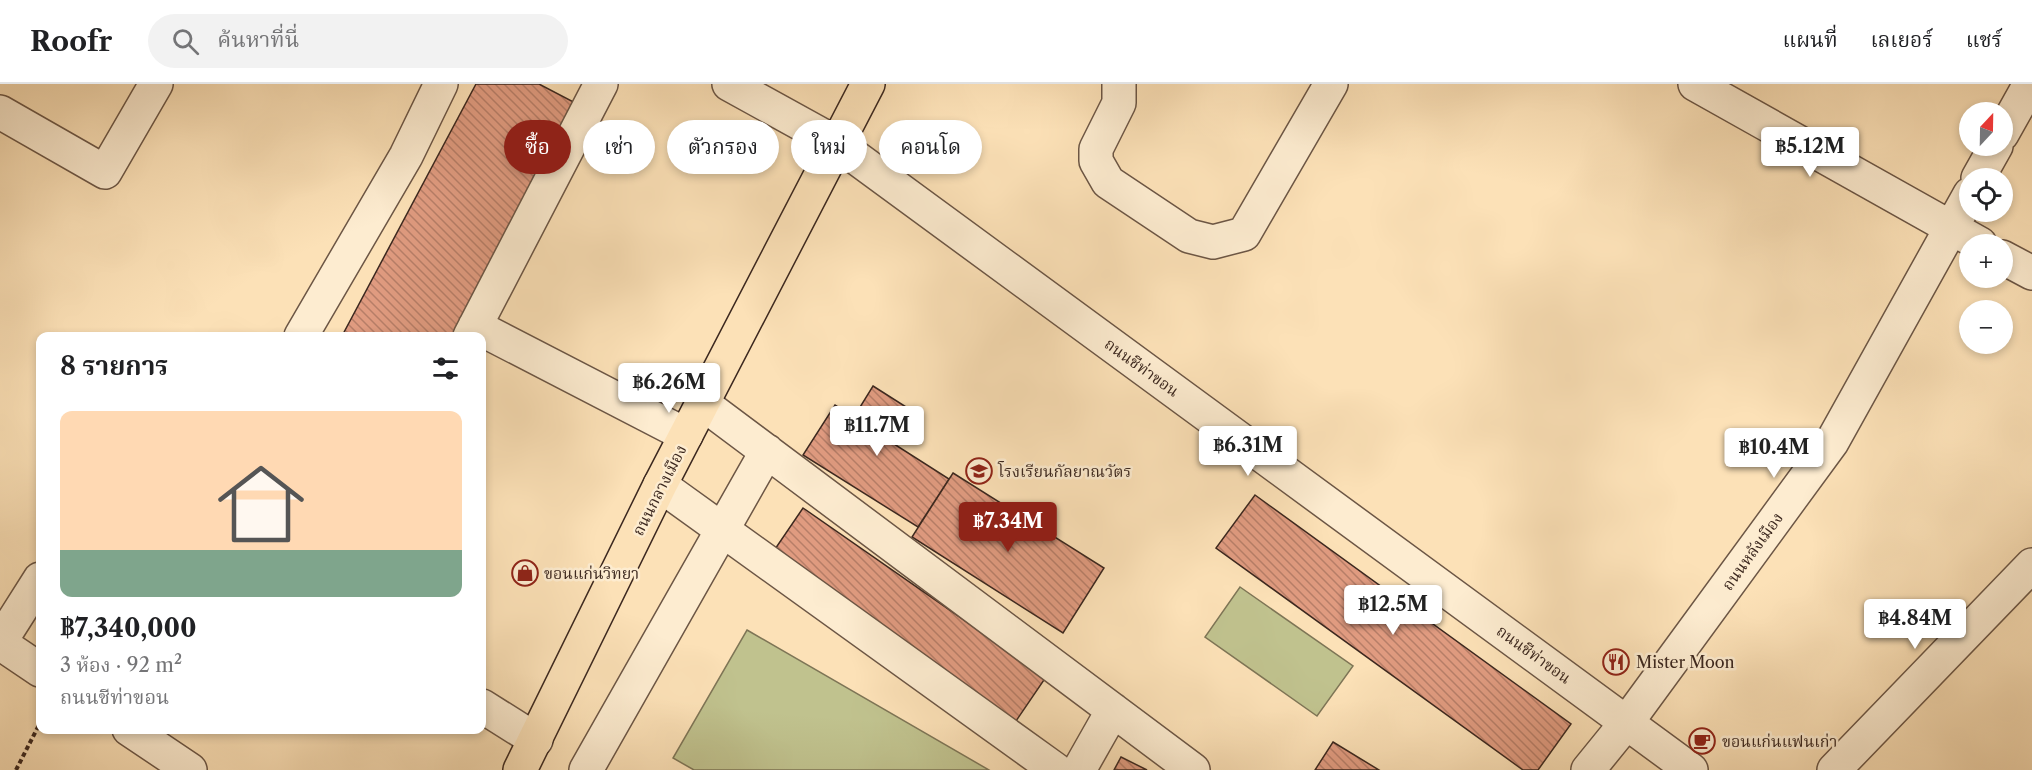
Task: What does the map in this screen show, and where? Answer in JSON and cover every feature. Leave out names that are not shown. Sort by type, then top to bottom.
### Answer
[{"type":"main road","name":"ถนนกลางเมือง","points":[[848,120],[867,84]]},
{"type":"main road","name":"ถนนกลางเมือง","points":[[520,770],[660,485],[820,174]]},
{"type":"street","points":[[0,112],[105,172],[156,84]]},
{"type":"street","points":[[303,332],[406,156],[441,84]]},
{"type":"street","points":[[473,331],[601,84]]},
{"type":"street","name":"ถนนชีท่าขอน","points":[[729,84],[793,120]]},
{"type":"street","points":[[1119,84],[1119,103],[1096,149],[1101,172],[1115,189],[1189,236],[1213,242],[1244,234],[1330,84]]},
{"type":"street","points":[[1695,84],[1962,234]]},
{"type":"street","points":[[2013,114],[2030,84]]},
{"type":"street","name":"ถนนชีท่าขอน","points":[[867,167],[1691,770]]},
{"type":"street","name":"ถนนหลังเมือง","points":[[1588,770],[1627,722],[1832,442],[1959,214]]},
{"type":"street","points":[[2013,263],[2032,273]]},
{"type":"street","points":[[486,337],[686,435]]},
{"type":"street","points":[[702,403],[1193,770]]},
{"type":"street","points":[[592,768],[767,451]]},
{"type":"street","points":[[660,485],[1056,770]]},
{"type":"street","points":[[1834,770],[2032,565]]},
{"type":"street","points":[[36,585],[0,642],[36,667]]},
{"type":"street","points":[[486,709],[536,740]]},
{"type":"street","points":[[1079,770],[1113,710]]},
{"type":"street","points":[[136,734],[190,770]]},
{"type":"path","points":[[16,770],[36,731]]},
{"type":"green space","points":[[1240,587],[1353,666],[1317,716],[1205,637]]},
{"type":"green space","points":[[747,630],[989,770],[694,770],[673,758]]},
{"type":"building","points":[[476,84],[539,84],[587,109],[571,143],[571,120],[504,120],[504,174],[556,174],[481,332],[344,332]]},
{"type":"building","points":[[873,386],[914,412],[894,444],[949,479],[918,527],[803,455],[835,405],[854,417]]},
{"type":"building","points":[[953,473],[1104,568],[1063,633],[912,537]]},
{"type":"building","points":[[1255,495],[1571,724],[1538,770],[1523,770],[1216,548]]},
{"type":"building","points":[[803,508],[1046,677],[1016,721],[773,552]]},
{"type":"building","points":[[1333,742],[1379,770],[1315,770]]},
{"type":"building","points":[[1121,757],[1147,770],[1114,770]]},
{"type":"place","name":"โรงเรียนกัลยาณวัตร","points":[[979,471]]},
{"type":"place","name":"ขอนแก่นวิทยา","points":[[525,573]]},
{"type":"place","name":"Mister Moon","points":[[1616,662]]},
{"type":"place","name":"ขอนแก่นแฟนเก่า","points":[[1702,741]]}]
